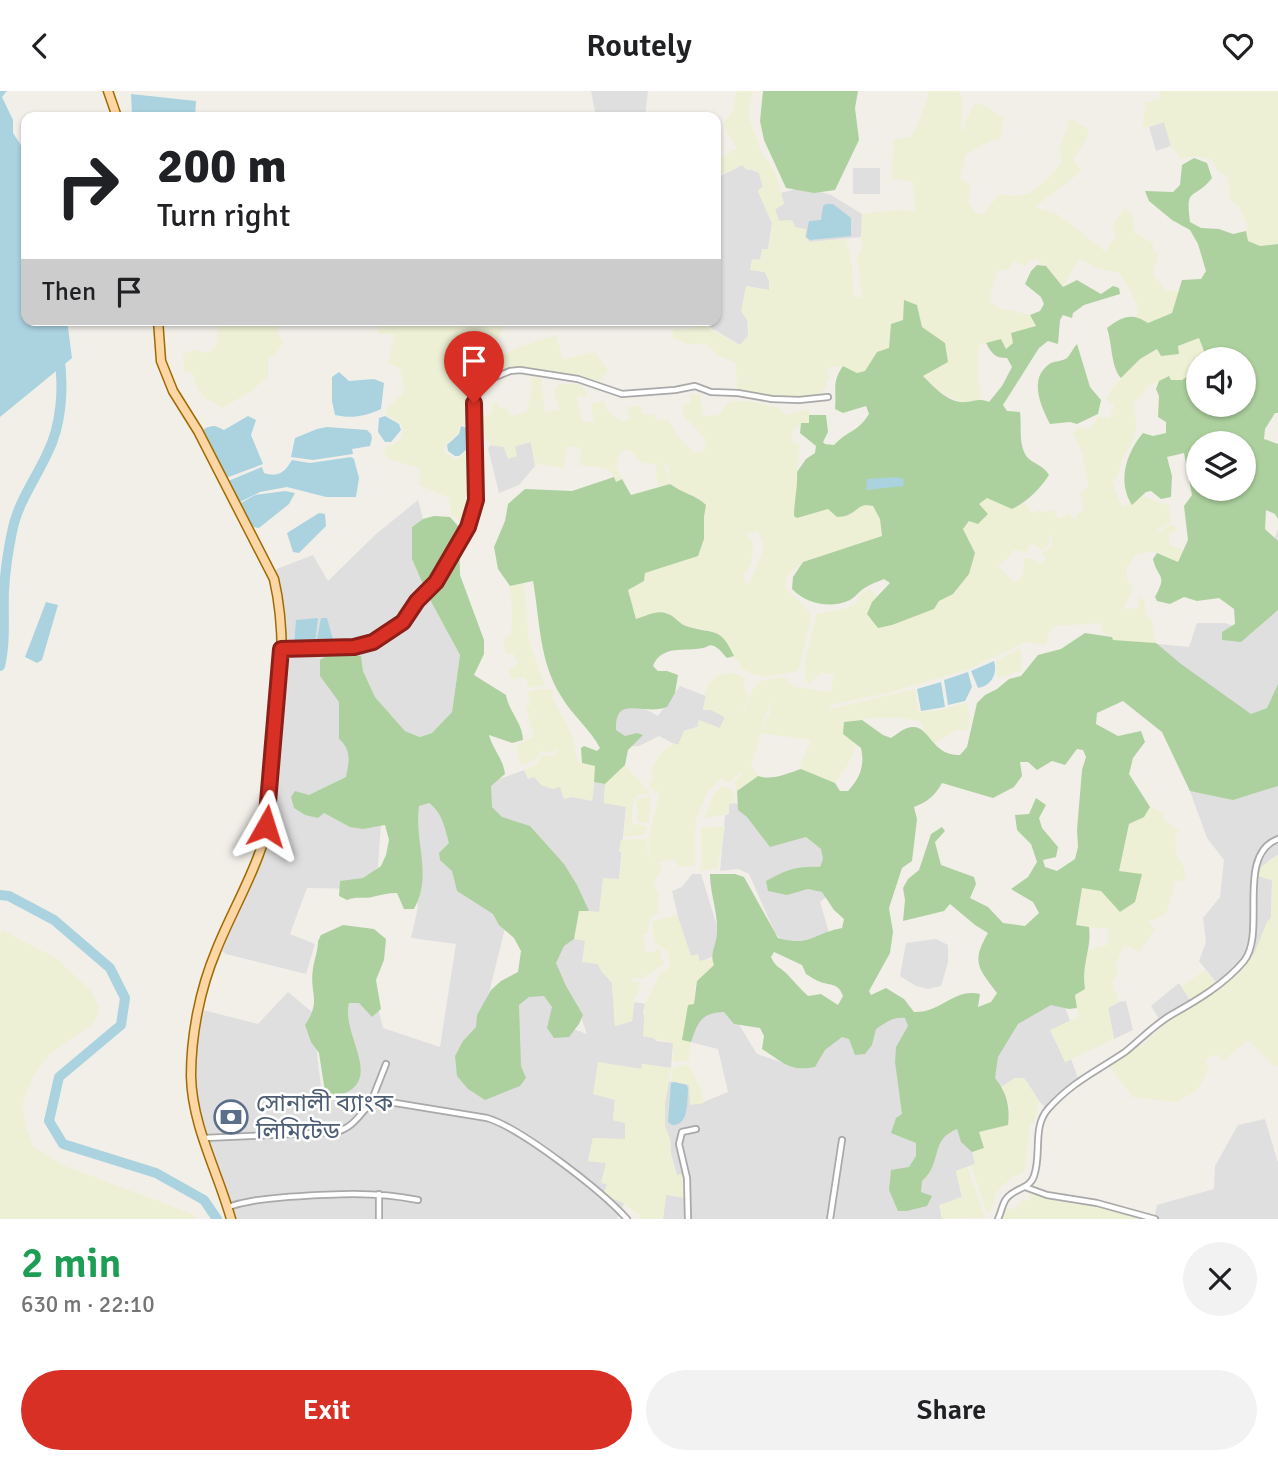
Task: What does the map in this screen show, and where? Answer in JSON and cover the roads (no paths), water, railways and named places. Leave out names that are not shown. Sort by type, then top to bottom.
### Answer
[{"type":"main road","points":[[108,91],[115,112]]},
{"type":"main road","points":[[159,326],[162,361],[173,391],[198,431],[274,579],[280,603],[281,649],[266,826],[260,852],[209,968],[196,1025],[191,1075],[192,1095],[230,1219]]},
{"type":"street","points":[[281,649],[354,647],[373,642],[403,622],[417,601],[436,582],[468,527],[476,500],[474,403],[482,386],[493,378],[520,370],[581,379],[622,394],[695,386],[711,392],[772,399],[828,397]]},
{"type":"street","points":[[998,1219],[1006,1199],[1032,1181],[1042,1116],[1058,1099],[1072,1085],[1198,999],[1242,963],[1251,947],[1260,853],[1269,842],[1278,839]]},
{"type":"street","points":[[204,1138],[336,1132],[355,1123],[371,1103],[386,1064]]},
{"type":"street","points":[[371,1103],[377,1100],[497,1121],[580,1178],[627,1219]]},
{"type":"street","points":[[688,1219],[687,1178],[679,1140],[682,1132],[696,1129]]},
{"type":"street","points":[[830,1219],[842,1140]]},
{"type":"street","points":[[1025,1187],[1047,1195],[1097,1203],[1155,1219]]},
{"type":"street","points":[[228,1207],[260,1200],[361,1193],[418,1201]]},
{"type":"street","points":[[379,1194],[379,1219]]},
{"type":"water","points":[[0,91],[7,91],[2,97],[13,120],[13,133],[21,145],[21,326],[68,326],[72,358],[0,417]]},
{"type":"water","points":[[131,94],[196,101],[195,112],[132,112]]},
{"type":"water","points":[[833,204],[851,218],[851,236],[810,240],[806,237],[809,221],[821,220],[823,206]]},
{"type":"water","points":[[339,372],[349,381],[374,379],[384,383],[381,409],[359,416],[335,415],[332,377]]},
{"type":"water","points":[[248,416],[256,420],[251,435],[263,464],[226,478],[203,435],[204,429],[215,426],[224,430]]},
{"type":"water","points":[[385,416],[399,424],[401,430],[391,442],[385,442],[378,432],[379,418]]},
{"type":"water","points":[[461,426],[467,428],[467,449],[455,456],[448,451],[447,445],[459,434]]},
{"type":"water","points":[[327,427],[367,430],[372,438],[370,446],[352,449],[353,454],[313,460],[291,457],[295,438]]},
{"type":"water","points":[[351,457],[359,478],[356,497],[326,497],[287,487],[260,492],[240,502],[228,481],[262,467],[264,473],[278,474],[292,460],[310,463]]},
{"type":"water","points":[[867,479],[903,479],[904,486],[866,490]]},
{"type":"water","points":[[285,491],[295,493],[289,504],[259,528],[252,527],[241,503],[255,495]]},
{"type":"water","points":[[319,513],[325,514],[326,526],[299,553],[293,552],[287,533]]},
{"type":"water","points":[[46,602],[58,605],[42,660],[37,663],[25,657]]},
{"type":"water","points":[[318,618],[315,644],[294,645],[296,620]]},
{"type":"water","points":[[321,618],[327,618],[334,643],[316,644]]},
{"type":"water","points":[[994,661],[992,679],[987,685],[978,688],[971,671]]},
{"type":"water","points":[[968,672],[972,687],[965,701],[948,705],[944,680]]},
{"type":"water","points":[[941,682],[945,707],[921,711],[917,689]]},
{"type":"water","points":[[671,1083],[687,1085],[688,1089],[682,1122],[672,1125],[668,1122]]},
{"type":"waterway","points":[[0,666],[4,638],[4,584],[14,522],[56,431],[61,392],[59,354]]},
{"type":"waterway","points":[[0,895],[9,896],[54,920],[110,968],[125,998],[121,1025],[59,1077],[49,1121],[63,1144],[156,1173],[204,1200],[217,1219]]},
{"type":"place","name":"সোনালী ব্যাংক লিমিটেড","points":[[231,1117]]}]
